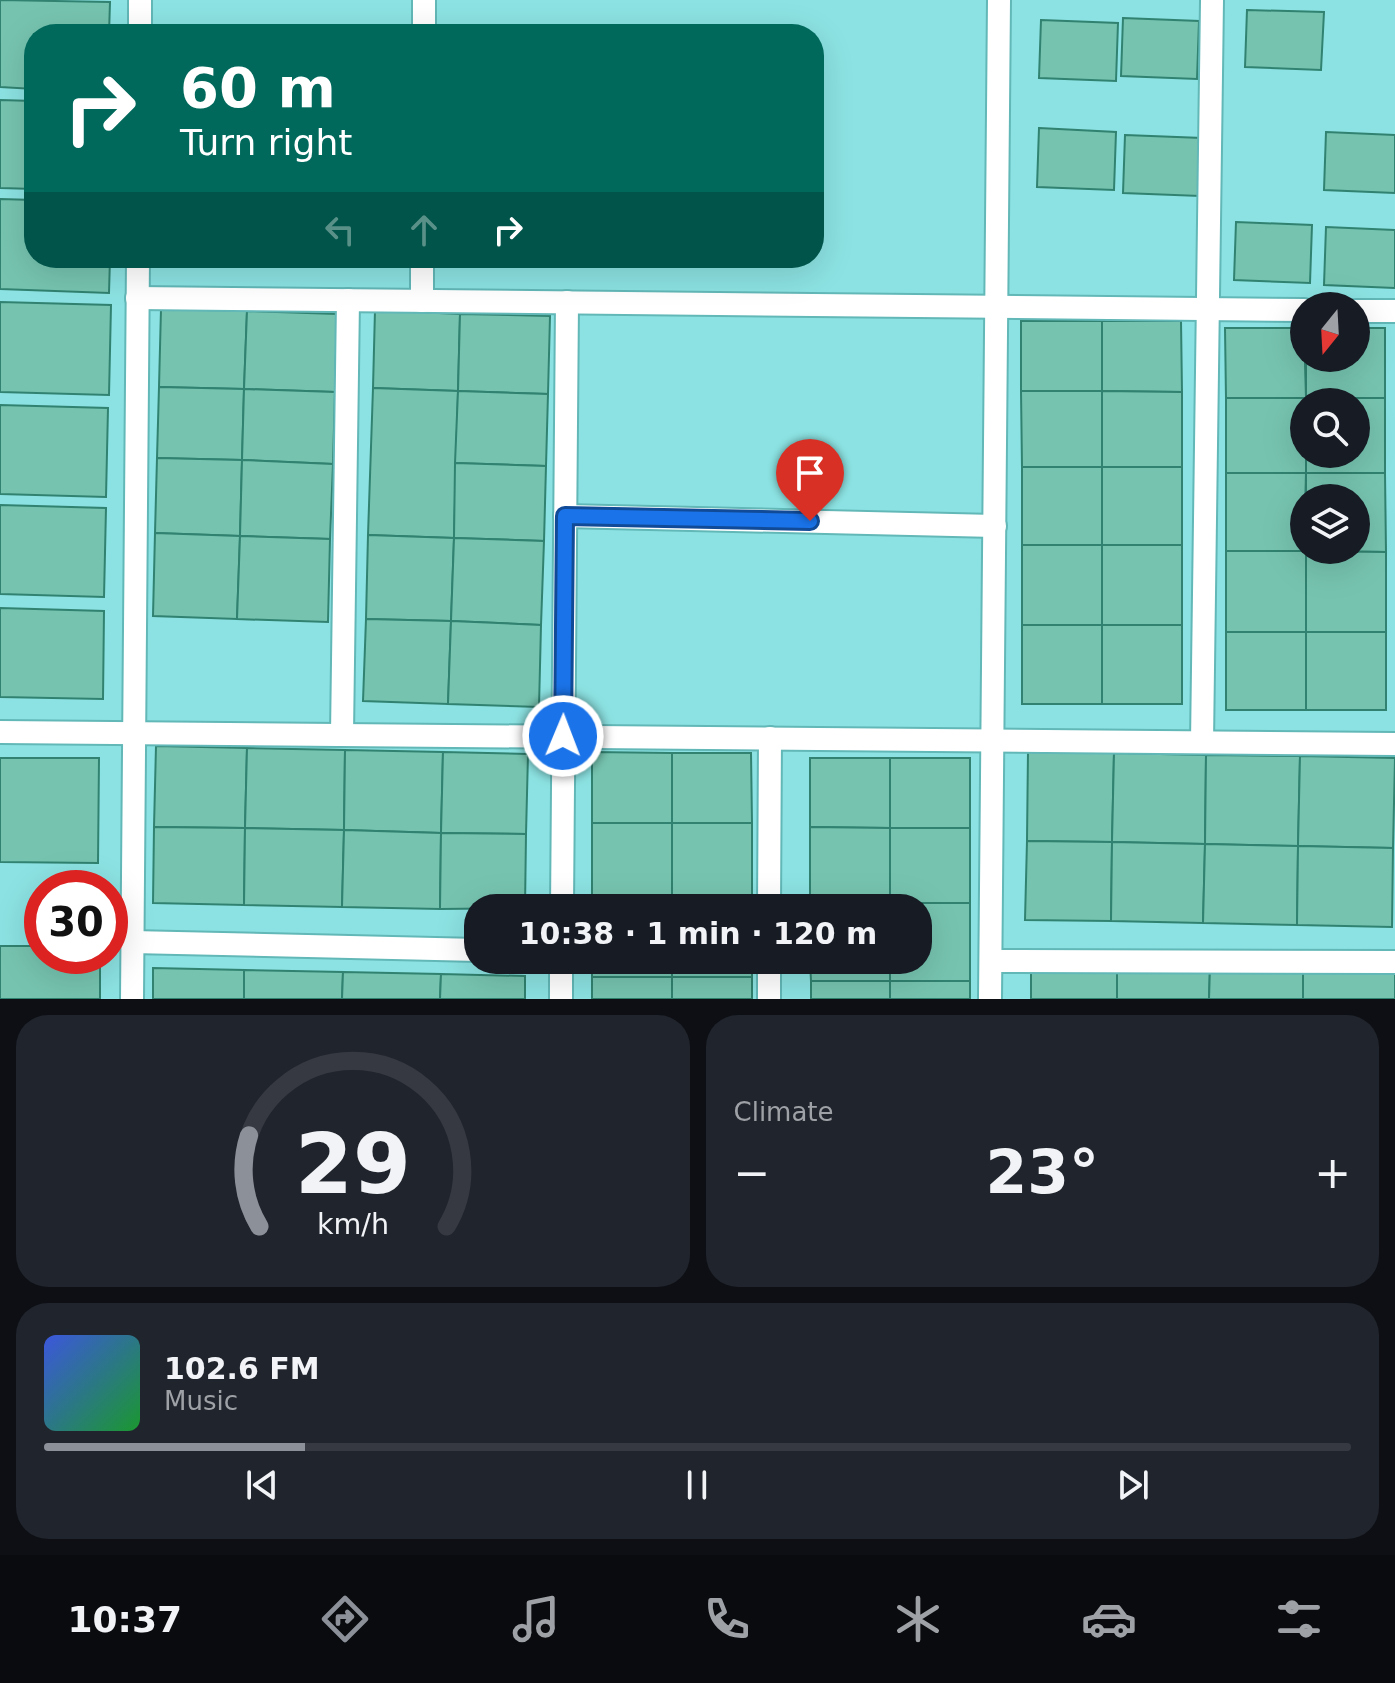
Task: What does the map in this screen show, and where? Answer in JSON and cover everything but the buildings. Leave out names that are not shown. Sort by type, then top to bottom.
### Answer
[{"type":"street","points":[[140,0],[140,24]]},
{"type":"street","points":[[424,0],[424,24]]},
{"type":"street","points":[[990,999],[999,0]]},
{"type":"street","points":[[1202,742],[1212,0]]},
{"type":"street","points":[[132,999],[138,268]]},
{"type":"street","points":[[422,268],[422,301]]},
{"type":"street","points":[[137,298],[1290,310]]},
{"type":"street","points":[[342,734],[348,300]]},
{"type":"street","points":[[562,894],[567,302]]},
{"type":"street","points":[[1370,311],[1395,311]]},
{"type":"street","points":[[565,516],[995,526]]},
{"type":"street","points":[[0,732],[1395,744]]},
{"type":"street","points":[[769,894],[770,738]]},
{"type":"street","points":[[132,942],[464,950]]},
{"type":"street","points":[[991,961],[1395,962]]},
{"type":"street","points":[[561,974],[561,999]]},
{"type":"street","points":[[769,974],[769,999]]},
{"type":"route","points":[[563,736],[565,516],[810,521]]}]
